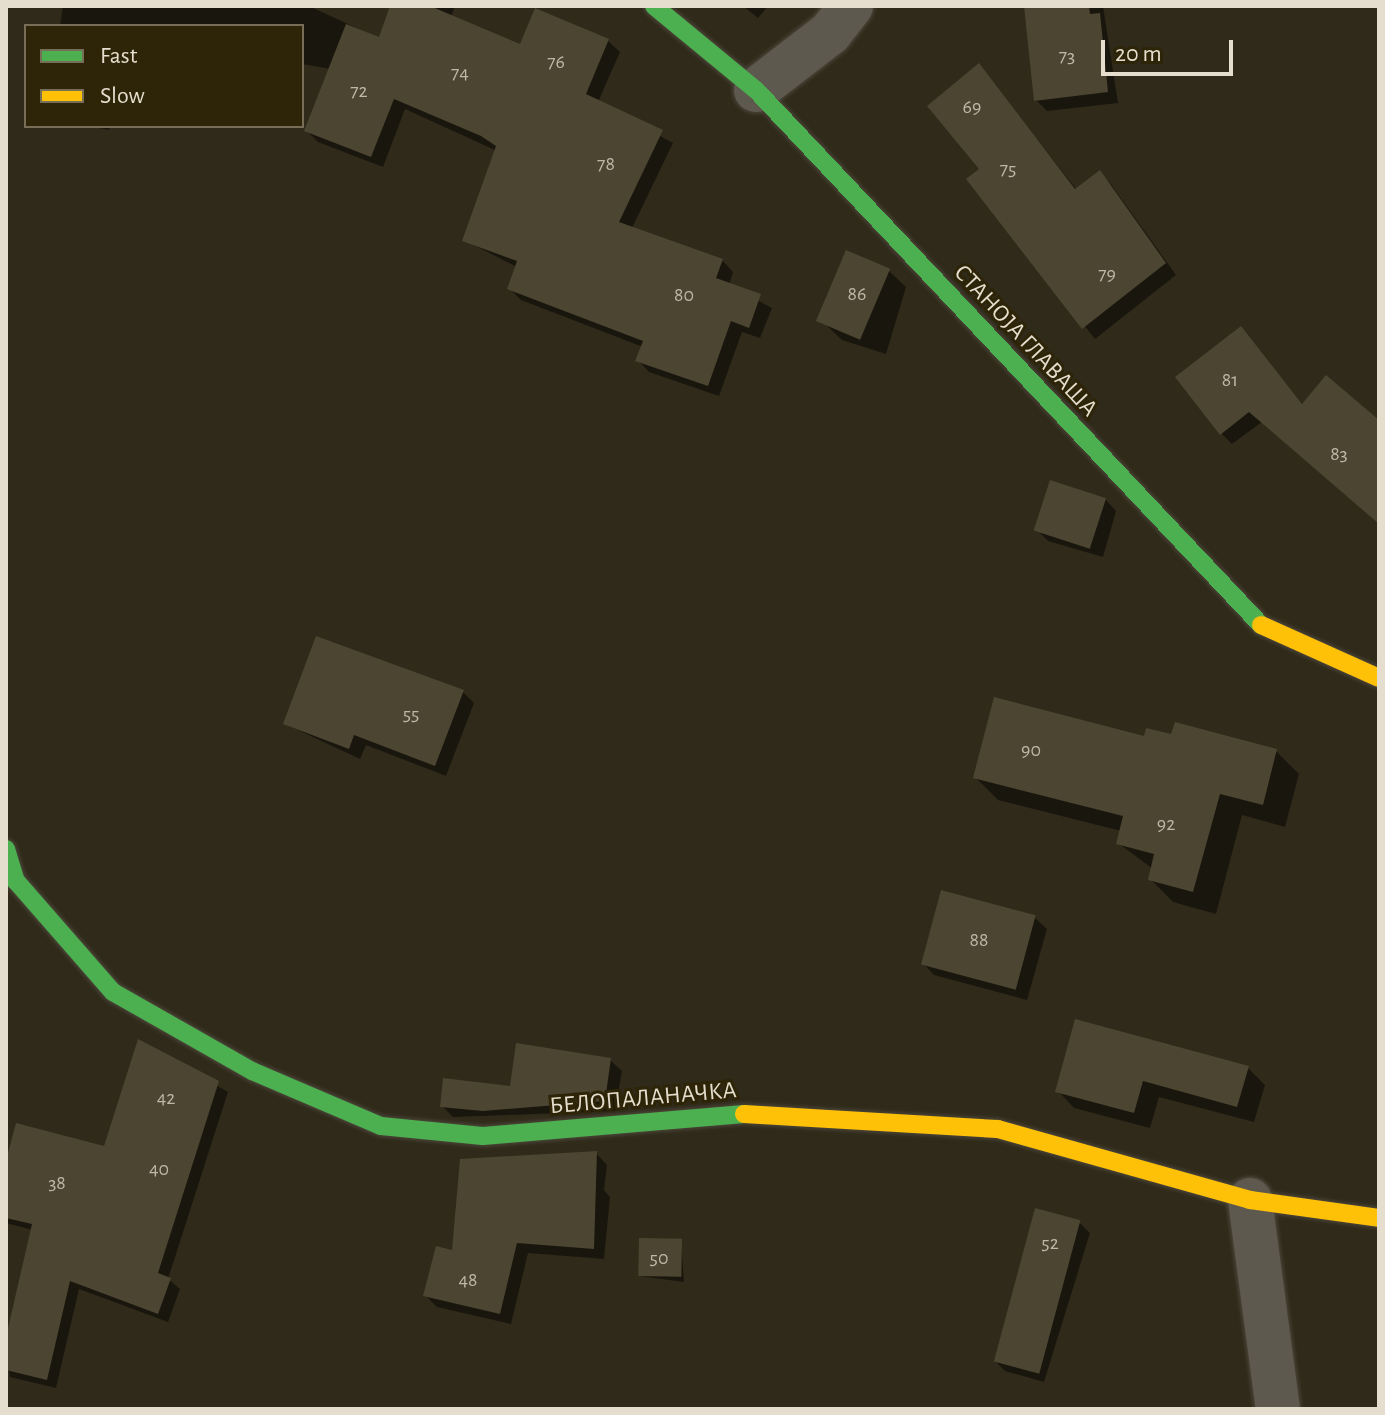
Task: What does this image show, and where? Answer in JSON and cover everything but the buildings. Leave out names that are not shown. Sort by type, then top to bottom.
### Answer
[{"type":"street","name":"СТАНОЈА ГЛАВАША","points":[[654,6],[756,90],[1263,628],[1379,678]]},
{"type":"street","points":[[756,90],[830,33],[851,6]]},
{"type":"street","name":"БЕЛОПАЛАНАЧКА","points":[[6,849],[16,881],[113,992],[252,1071],[381,1126],[483,1136],[766,1112],[998,1129],[1250,1200],[1379,1218]]},
{"type":"street","points":[[1250,1200],[1278,1409]]},
{"type":"traffic: fast","points":[[654,6],[756,90],[1261,625]]},
{"type":"traffic: fast","points":[[6,849],[16,881],[113,992],[252,1071],[381,1126],[483,1136],[744,1114]]},
{"type":"traffic: slow","points":[[1261,625],[1379,678]]},
{"type":"traffic: slow","points":[[744,1114],[998,1129],[1250,1200],[1379,1218]]}]
